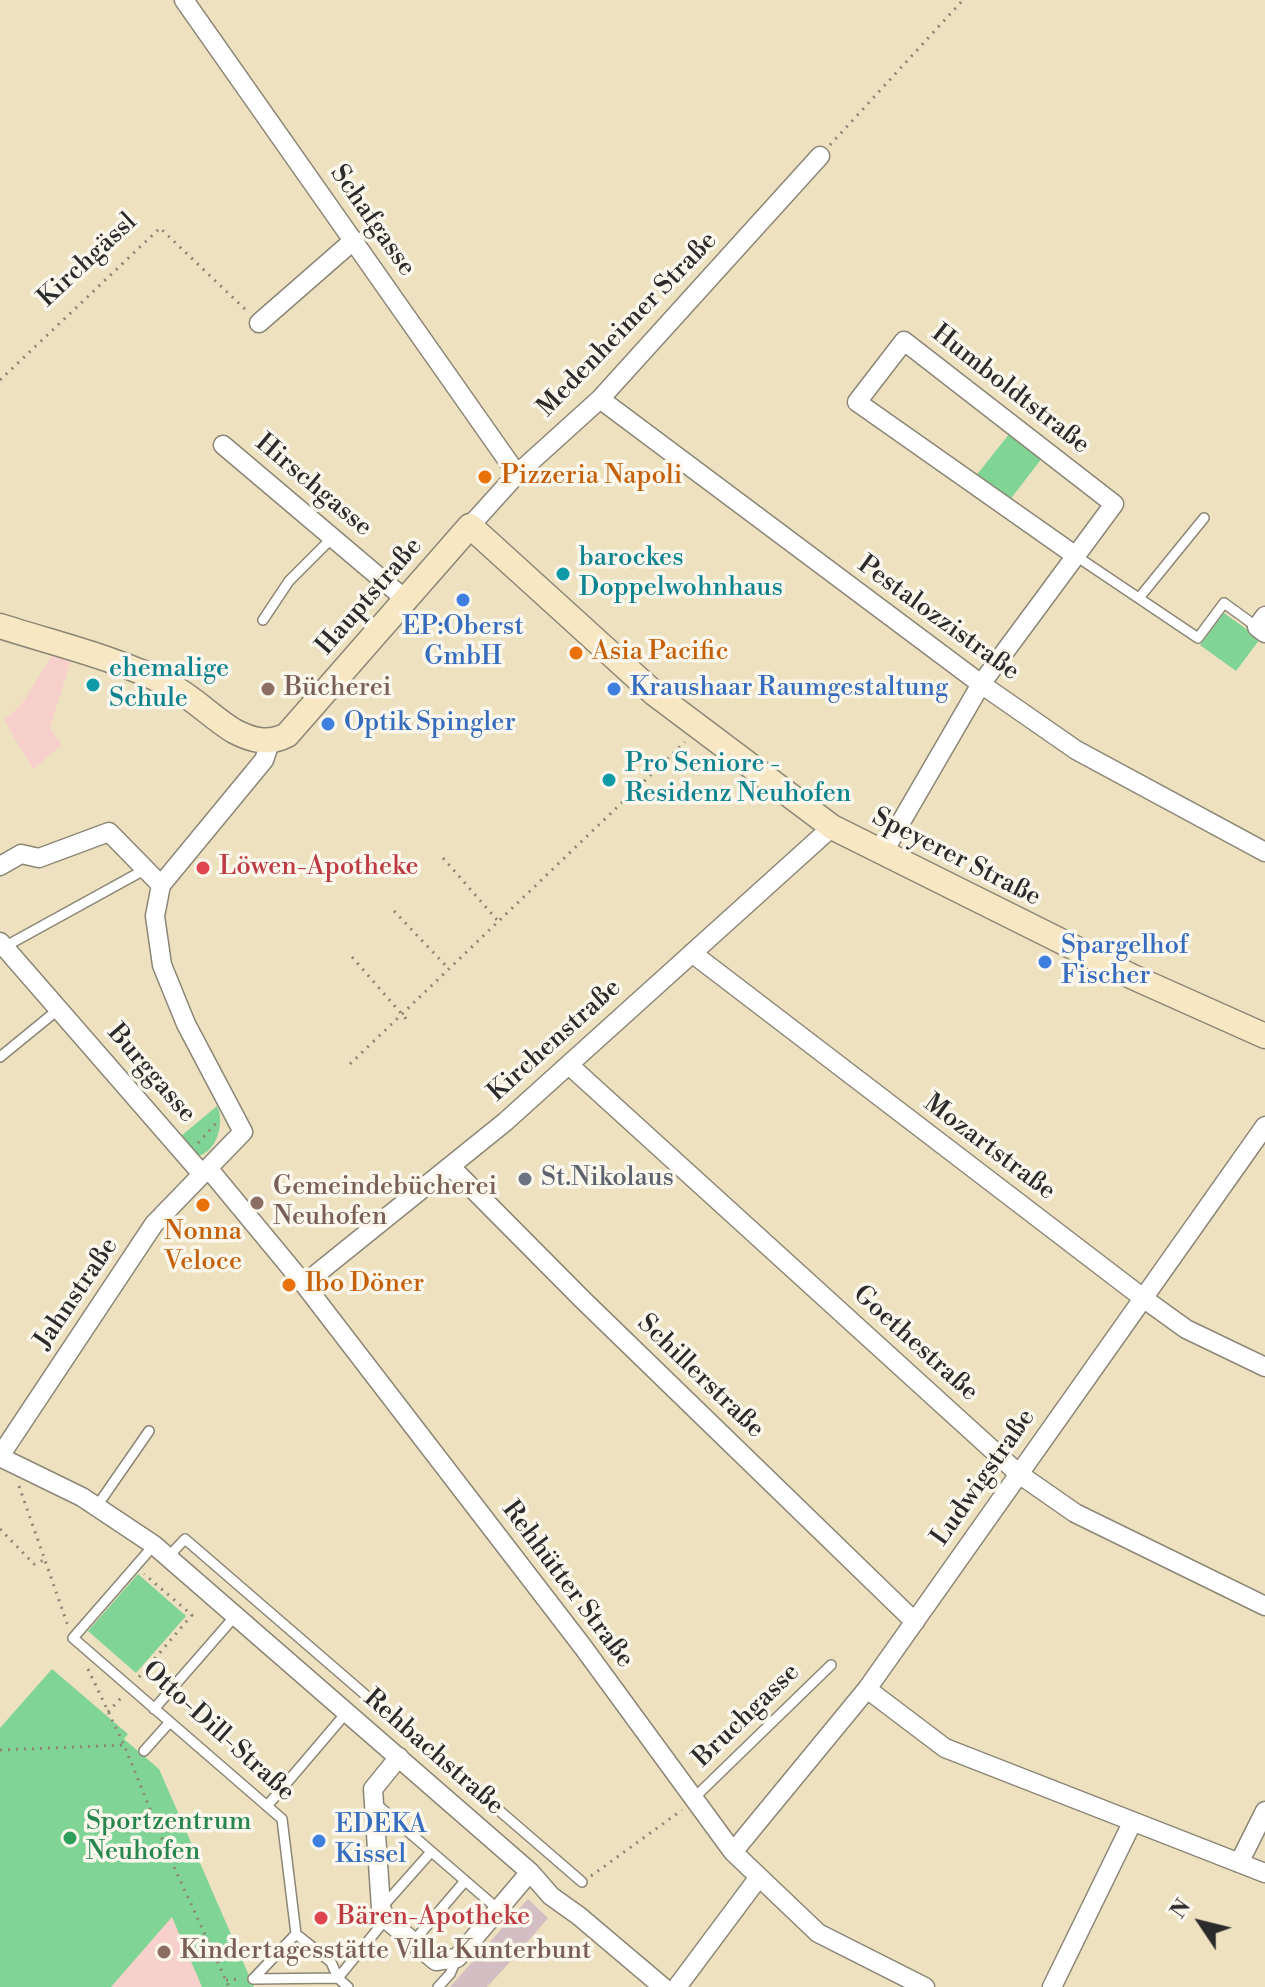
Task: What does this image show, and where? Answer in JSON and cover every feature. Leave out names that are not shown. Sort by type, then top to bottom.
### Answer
[{"type":"main road","name":"Hauptstraße","points":[[271,740],[287,735],[470,526]]},
{"type":"main road","name":"Speyerer Straße","points":[[470,526],[655,694],[832,827],[1133,977],[1265,1036]]},
{"type":"main road","points":[[0,626],[132,669],[184,693],[231,729],[249,738],[271,740]]},
{"type":"street","name":"Schafgasse","points":[[184,0],[517,474]]},
{"type":"street","name":"Medenheimer Straße","points":[[470,526],[517,474],[600,399],[820,156]]},
{"type":"street","points":[[259,323],[354,240]]},
{"type":"street","name":"Humboldtstraße","points":[[904,341],[1114,504],[1076,556],[857,402],[904,341]]},
{"type":"street","name":"Pestalozzistraße","points":[[600,399],[981,684],[1076,750],[1265,852]]},
{"type":"street","name":"Hirschgasse","points":[[223,445],[405,599]]},
{"type":"street","points":[[883,853],[981,684],[1076,556]]},
{"type":"street","name":"Hauptstraße","points":[[161,885],[264,760],[271,740]]},
{"type":"street","name":"Kirchenstraße","points":[[304,1284],[451,1167],[569,1065],[832,827]]},
{"type":"street","points":[[0,866],[21,854],[39,858],[109,832],[161,885],[155,916],[162,965],[186,1024],[243,1132],[205,1171]]},
{"type":"street","name":"Burggasse","points":[[3,944],[205,1171]]},
{"type":"street","name":"Mozartstraße","points":[[692,953],[1143,1298],[1186,1329],[1265,1367]]},
{"type":"street","name":"Goethestraße","points":[[569,1065],[1019,1474],[1075,1513],[1265,1606]]},
{"type":"street","name":"Ludwigstraße","points":[[733,1852],[867,1689],[1265,1126]]},
{"type":"street","name":"Schillerstraße","points":[[451,1167],[583,1300],[915,1622]]},
{"type":"street","name":"Rehhütter Straße","points":[[205,1171],[304,1284],[583,1647],[733,1852],[818,1933],[925,1987]]},
{"type":"street","name":"Jahnstraße","points":[[0,1456],[154,1224],[205,1171]]},
{"type":"street","name":"Rehbachstraße","points":[[0,1456],[97,1506],[161,1551],[530,1872],[551,1896],[579,1916],[643,1981],[663,1987]]},
{"type":"street","points":[[867,1689],[945,1748],[1265,1873]]},
{"type":"street","points":[[399,1757],[373,1789],[383,1914],[413,1942],[436,1961],[457,1958],[530,1872]]},
{"type":"street","points":[[1239,1863],[1265,1811]]},
{"type":"street","points":[[1052,1987],[1132,1823]]},
{"type":"street","points":[[677,1987],[759,1877]]},
{"type":"lane","points":[[1139,598],[1204,518]]},
{"type":"lane","points":[[263,620],[289,581],[334,537]]},
{"type":"lane","points":[[1076,556],[1198,638],[1224,603],[1262,625]]},
{"type":"lane","points":[[3,944],[144,870]]},
{"type":"lane","points":[[0,1057],[60,1008]]},
{"type":"lane","points":[[97,1506],[149,1431]]},
{"type":"lane","name":"Rehbachstraße","points":[[161,1551],[185,1539],[582,1882]]},
{"type":"lane","points":[[73,1638],[136,1566],[161,1551]]},
{"type":"lane","points":[[154,1709],[236,1615]]},
{"type":"lane","name":"Otto-Dill-Straße","points":[[73,1638],[282,1819],[296,1934]]},
{"type":"lane","name":"Bruchgasse","points":[[693,1799],[831,1665]]},
{"type":"lane","points":[[267,1806],[347,1712]]},
{"type":"lane","points":[[144,1751],[169,1723]]},
{"type":"lane","points":[[374,1802],[499,1910]]},
{"type":"lane","points":[[338,1978],[431,1852]]},
{"type":"lane","points":[[413,1942],[465,1881]]},
{"type":"lane","points":[[338,1978],[253,1979],[296,1934],[331,1962],[338,1978],[348,1987]]},
{"type":"lane","points":[[438,1987],[450,1974],[457,1958]]},
{"type":"path","points":[[820,156],[963,0]]},
{"type":"path","name":"Kirchgässl","points":[[0,380],[160,228],[259,323]]},
{"type":"path","points":[[350,1064],[699,728]]},
{"type":"path","points":[[443,858],[498,921]]},
{"type":"path","points":[[394,911],[449,969]]},
{"type":"path","points":[[352,957],[407,1020]]},
{"type":"path","points":[[191,1146],[198,1143],[231,1107]]},
{"type":"path","points":[[19,1486],[73,1638],[124,1745],[170,1858],[229,1987]]},
{"type":"path","points":[[0,1529],[34,1564],[44,1560]]},
{"type":"path","points":[[108,1712],[192,1615],[136,1566]]},
{"type":"path","points":[[0,1750],[124,1745]]},
{"type":"path","points":[[582,1882],[693,1799]]},
{"type":"shaded area","points":[[53,654],[71,660],[50,728],[62,745],[33,769],[4,720],[21,705]]},
{"type":"shaded area","points":[[528,1899],[548,1918],[511,1961],[487,1987],[450,1987]]},
{"type":"shaded area","name":"Kindertagesstätte Villa Kunterbunt","points":[[172,1917],[202,1987],[111,1987]]},
{"type":"green space","points":[[1010,433],[1042,458],[1009,501],[975,477]]},
{"type":"green space","points":[[1224,613],[1260,639],[1236,671],[1200,645]]},
{"type":"green space","points":[[217,1106],[220,1120],[218,1136],[210,1149],[198,1156],[181,1136]]},
{"type":"green space","points":[[138,1574],[186,1616],[136,1673],[88,1631]]},
{"type":"green space","name":"Sportzentrum Neuhofen","points":[[52,1669],[128,1734],[124,1739],[159,1769],[254,1987],[202,1987],[172,1917],[111,1987],[0,1987],[0,1728]]},
{"type":"place","name":"Pizzeria Napoli","points":[[485,477]]},
{"type":"place","name":"barockes Doppelwohnhaus","points":[[563,574]]},
{"type":"place","name":"EP:Oberst GmbH","points":[[463,600]]},
{"type":"place","name":"Asia Pacific","points":[[576,653]]},
{"type":"place","name":"ehemalige Schule","points":[[93,685]]},
{"type":"place","name":"Bücherei","points":[[268,689]]},
{"type":"place","name":"Kraushaar Raumgestaltung","points":[[614,689]]},
{"type":"place","name":"Optik Spingler","points":[[328,724]]},
{"type":"place","name":"Pro Seniore - Residenz Neuhofen","points":[[609,780]]},
{"type":"place","name":"Löwen-Apotheke","points":[[203,868]]},
{"type":"place","name":"Spargelhof Fischer","points":[[1045,962]]},
{"type":"place","name":"St.Nikolaus","points":[[525,1179]]},
{"type":"place","name":"Gemeindebücherei Neuhofen","points":[[257,1203]]},
{"type":"place","name":"Nonna Veloce","points":[[203,1205]]},
{"type":"place","name":"Ibo Döner","points":[[289,1285]]},
{"type":"place","name":"Sportzentrum Neuhofen","points":[[70,1838]]},
{"type":"place","name":"EDEKA Kissel","points":[[319,1841]]},
{"type":"place","name":"Bären-Apotheke","points":[[321,1918]]},
{"type":"place","name":"Kindertagesstätte Villa Kunterbunt","points":[[164,1952]]}]
